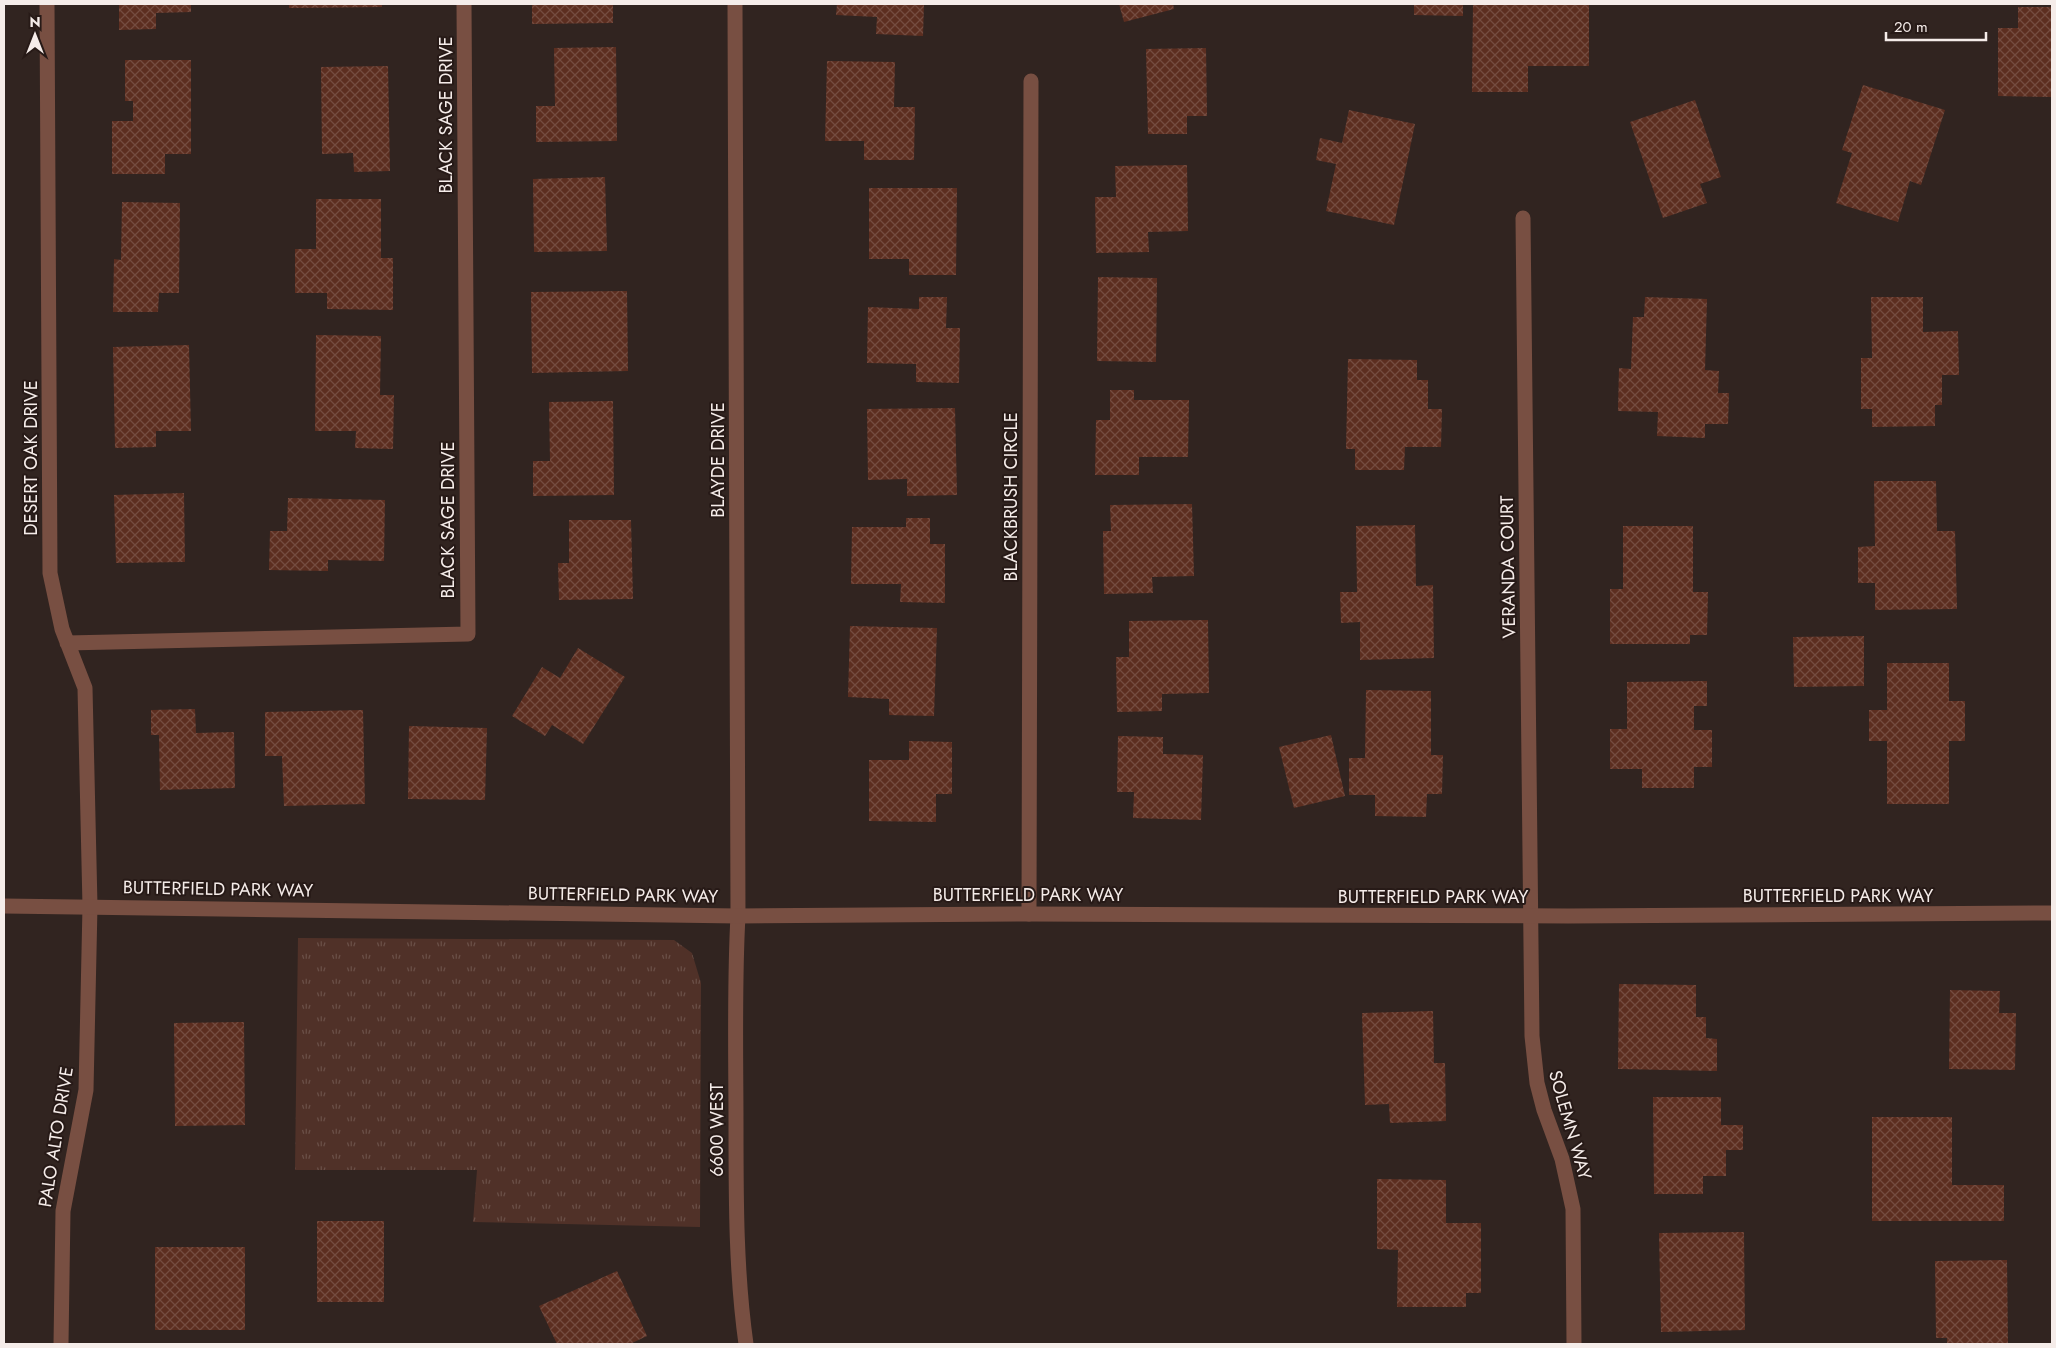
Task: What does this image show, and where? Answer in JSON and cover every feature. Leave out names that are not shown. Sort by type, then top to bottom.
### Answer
[{"type":"street","name":"DESERT OAK DRIVE","points":[[47,4],[50,573],[62,629],[85,688],[90,906]]},
{"type":"street","name":"BLACK SAGE DRIVE","points":[[67,643],[468,634],[464,4]]},
{"type":"street","name":"BLAYDE DRIVE","points":[[735,4],[738,916]]},
{"type":"street","name":"BLACKBRUSH CIRCLE","points":[[1029,914],[1031,81]]},
{"type":"street","name":"VERANDA COURT","points":[[1523,218],[1530,916]]},
{"type":"street","name":"BUTTERFIELD PARK WAY","points":[[4,906],[738,916],[1029,914],[1530,916],[2052,913]]},
{"type":"street","name":"PALO ALTO DRIVE","points":[[61,1344],[63,1210],[86,1090],[90,906]]},
{"type":"street","name":"6600 WEST","points":[[738,916],[735,973],[736,1224],[741,1311],[746,1344]]},
{"type":"street","name":"SOLEMN WAY","points":[[1530,916],[1533,1060],[1544,1110],[1562,1159],[1573,1209],[1574,1344]]},
{"type":"green space","points":[[298,938],[674,940],[692,953],[701,983],[700,1227],[473,1222],[477,1170],[295,1170]]},
{"type":"building","points":[[119,4],[191,4],[191,12],[156,13],[156,29],[119,30]]},
{"type":"building","points":[[289,4],[382,4],[382,7],[289,8]]},
{"type":"building","points":[[532,4],[613,4],[613,23],[532,24]]},
{"type":"building","points":[[837,4],[924,4],[923,36],[876,34],[877,17],[836,15]]},
{"type":"building","points":[[1119,4],[1173,4],[1174,9],[1124,22]]},
{"type":"building","points":[[1414,4],[1463,4],[1463,16],[1414,15]]},
{"type":"building","points":[[1473,4],[1589,4],[1589,66],[1528,66],[1528,92],[1472,92]]},
{"type":"building","points":[[2018,7],[2052,7],[2052,97],[1998,96],[1998,28],[2018,28]]},
{"type":"building","points":[[616,47],[617,141],[536,142],[536,106],[555,106],[554,48]]},
{"type":"building","points":[[1206,48],[1207,116],[1187,116],[1187,134],[1148,134],[1146,49]]},
{"type":"building","points":[[125,60],[191,60],[191,154],[165,154],[165,174],[112,174],[112,121],[133,121],[133,101],[125,101]]},
{"type":"building","points":[[827,61],[895,62],[894,107],[915,107],[914,160],[864,160],[864,141],[825,141]]},
{"type":"building","points":[[388,66],[390,171],[354,172],[353,153],[322,154],[321,67]]},
{"type":"building","points":[[1863,85],[1945,110],[1921,185],[1910,181],[1898,222],[1836,203],[1852,153],[1842,150]]},
{"type":"building","points":[[1695,100],[1721,177],[1700,184],[1707,203],[1663,218],[1630,122]]},
{"type":"building","points":[[1349,110],[1415,124],[1394,225],[1326,211],[1336,164],[1316,160],[1320,138],[1342,143]]},
{"type":"building","points":[[1187,165],[1188,231],[1148,232],[1149,252],[1096,253],[1095,197],[1116,197],[1115,166]]},
{"type":"building","points":[[605,177],[607,251],[534,252],[533,179]]},
{"type":"building","points":[[869,188],[957,188],[956,275],[909,275],[909,259],[869,259]]},
{"type":"building","points":[[316,199],[381,199],[381,258],[393,258],[393,310],[327,309],[327,293],[295,293],[295,249],[316,249]]},
{"type":"building","points":[[122,202],[180,203],[179,293],[159,293],[158,312],[113,312],[114,259],[121,260]]},
{"type":"building","points":[[1098,277],[1157,278],[1156,362],[1097,361]]},
{"type":"building","points":[[627,291],[628,371],[532,373],[531,292]]},
{"type":"building","points":[[919,297],[947,297],[946,328],[960,328],[959,383],[916,382],[916,364],[867,363],[868,307],[919,309]]},
{"type":"building","points":[[1645,297],[1707,299],[1705,370],[1719,371],[1718,393],[1729,393],[1728,424],[1705,424],[1705,438],[1657,436],[1658,412],[1618,411],[1619,368],[1631,369],[1633,317],[1644,317]]},
{"type":"building","points":[[1871,297],[1923,297],[1923,332],[1958,331],[1959,375],[1942,375],[1942,405],[1935,405],[1935,426],[1872,427],[1872,409],[1861,409],[1861,358],[1872,358]]},
{"type":"building","points":[[316,335],[381,336],[380,395],[394,395],[393,449],[355,448],[356,431],[315,431]]},
{"type":"building","points":[[189,345],[191,431],[156,431],[156,447],[115,448],[113,347]]},
{"type":"building","points":[[1348,359],[1417,360],[1417,380],[1428,380],[1428,409],[1442,409],[1441,447],[1405,447],[1404,470],[1355,470],[1355,449],[1346,449]]},
{"type":"building","points":[[1110,390],[1134,390],[1134,400],[1189,400],[1188,457],[1139,457],[1139,475],[1095,475],[1096,420],[1110,420]]},
{"type":"building","points":[[613,401],[614,495],[533,496],[533,461],[550,461],[549,402]]},
{"type":"building","points":[[955,408],[957,495],[907,496],[907,479],[868,480],[867,409]]},
{"type":"building","points":[[1874,481],[1936,481],[1937,531],[1955,531],[1957,609],[1875,610],[1875,583],[1858,583],[1858,547],[1875,546]]},
{"type":"building","points":[[184,493],[185,562],[116,563],[114,495]]},
{"type":"building","points":[[288,498],[385,500],[384,561],[328,560],[328,571],[269,570],[270,531],[287,531]]},
{"type":"building","points":[[1192,504],[1194,576],[1152,577],[1153,593],[1104,594],[1103,531],[1111,531],[1110,505]]},
{"type":"building","points":[[906,518],[930,518],[930,544],[945,544],[945,603],[900,602],[901,584],[851,584],[852,527],[906,527]]},
{"type":"building","points":[[569,520],[631,520],[633,599],[559,600],[558,563],[569,563]]},
{"type":"building","points":[[1415,525],[1416,586],[1433,585],[1434,658],[1360,660],[1360,622],[1341,623],[1340,592],[1357,592],[1356,526]]},
{"type":"building","points":[[1623,526],[1693,526],[1693,592],[1708,592],[1707,635],[1690,635],[1690,644],[1610,644],[1610,589],[1623,589]]},
{"type":"building","points":[[1208,620],[1209,693],[1162,694],[1162,711],[1117,712],[1116,657],[1129,657],[1129,621]]},
{"type":"building","points":[[850,626],[937,628],[934,716],[889,715],[889,699],[848,697]]},
{"type":"building","points":[[1864,636],[1864,686],[1794,687],[1793,637]]},
{"type":"building","points":[[578,648],[625,677],[583,744],[552,725],[545,736],[512,716],[542,667],[560,678]]},
{"type":"building","points":[[1887,663],[1949,663],[1949,701],[1965,701],[1965,741],[1949,741],[1949,804],[1887,804],[1887,741],[1869,741],[1869,710],[1887,710]]},
{"type":"building","points":[[1707,681],[1707,706],[1694,706],[1694,730],[1712,730],[1712,767],[1694,767],[1694,788],[1642,788],[1642,769],[1610,769],[1610,729],[1627,729],[1627,682]]},
{"type":"building","points":[[1366,690],[1431,691],[1431,755],[1443,755],[1442,794],[1427,794],[1426,817],[1375,816],[1375,795],[1349,795],[1349,758],[1365,758]]},
{"type":"building","points":[[195,709],[196,733],[234,732],[235,788],[160,790],[159,735],[151,735],[151,710]]},
{"type":"building","points":[[363,710],[365,804],[284,806],[282,756],[265,756],[265,712]]},
{"type":"building","points":[[409,726],[487,728],[485,800],[408,799]]},
{"type":"building","points":[[1331,735],[1345,796],[1294,808],[1279,747]]},
{"type":"building","points":[[1118,736],[1163,737],[1163,754],[1203,755],[1201,820],[1133,818],[1134,792],[1117,792]]},
{"type":"building","points":[[909,741],[952,742],[952,794],[936,794],[936,822],[869,821],[869,760],[909,760]]},
{"type":"building","points":[[1619,984],[1696,985],[1696,1017],[1706,1017],[1706,1038],[1717,1039],[1717,1071],[1618,1069]]},
{"type":"building","points":[[1950,990],[2000,991],[1999,1013],[2016,1013],[2015,1070],[1949,1069]]},
{"type":"building","points":[[1433,1011],[1434,1063],[1445,1063],[1446,1121],[1390,1123],[1389,1104],[1365,1105],[1362,1013]]},
{"type":"building","points":[[244,1022],[245,1125],[175,1126],[174,1023]]},
{"type":"building","points":[[1653,1097],[1721,1097],[1721,1125],[1743,1125],[1743,1150],[1726,1150],[1726,1176],[1703,1176],[1703,1194],[1654,1194]]},
{"type":"building","points":[[1872,1117],[1952,1117],[1952,1185],[2004,1185],[2004,1221],[1872,1221]]},
{"type":"building","points":[[1377,1179],[1446,1180],[1446,1223],[1481,1223],[1481,1293],[1466,1293],[1466,1307],[1397,1307],[1398,1250],[1377,1249]]},
{"type":"building","points":[[317,1221],[384,1221],[384,1302],[317,1302]]},
{"type":"building","points":[[1744,1232],[1745,1330],[1661,1332],[1659,1233]]},
{"type":"building","points":[[155,1247],[245,1247],[245,1330],[155,1330]]},
{"type":"building","points":[[2007,1260],[2008,1344],[1947,1344],[1947,1338],[1936,1338],[1935,1261]]},
{"type":"building","points":[[617,1271],[647,1336],[630,1344],[557,1344],[539,1306]]}]
